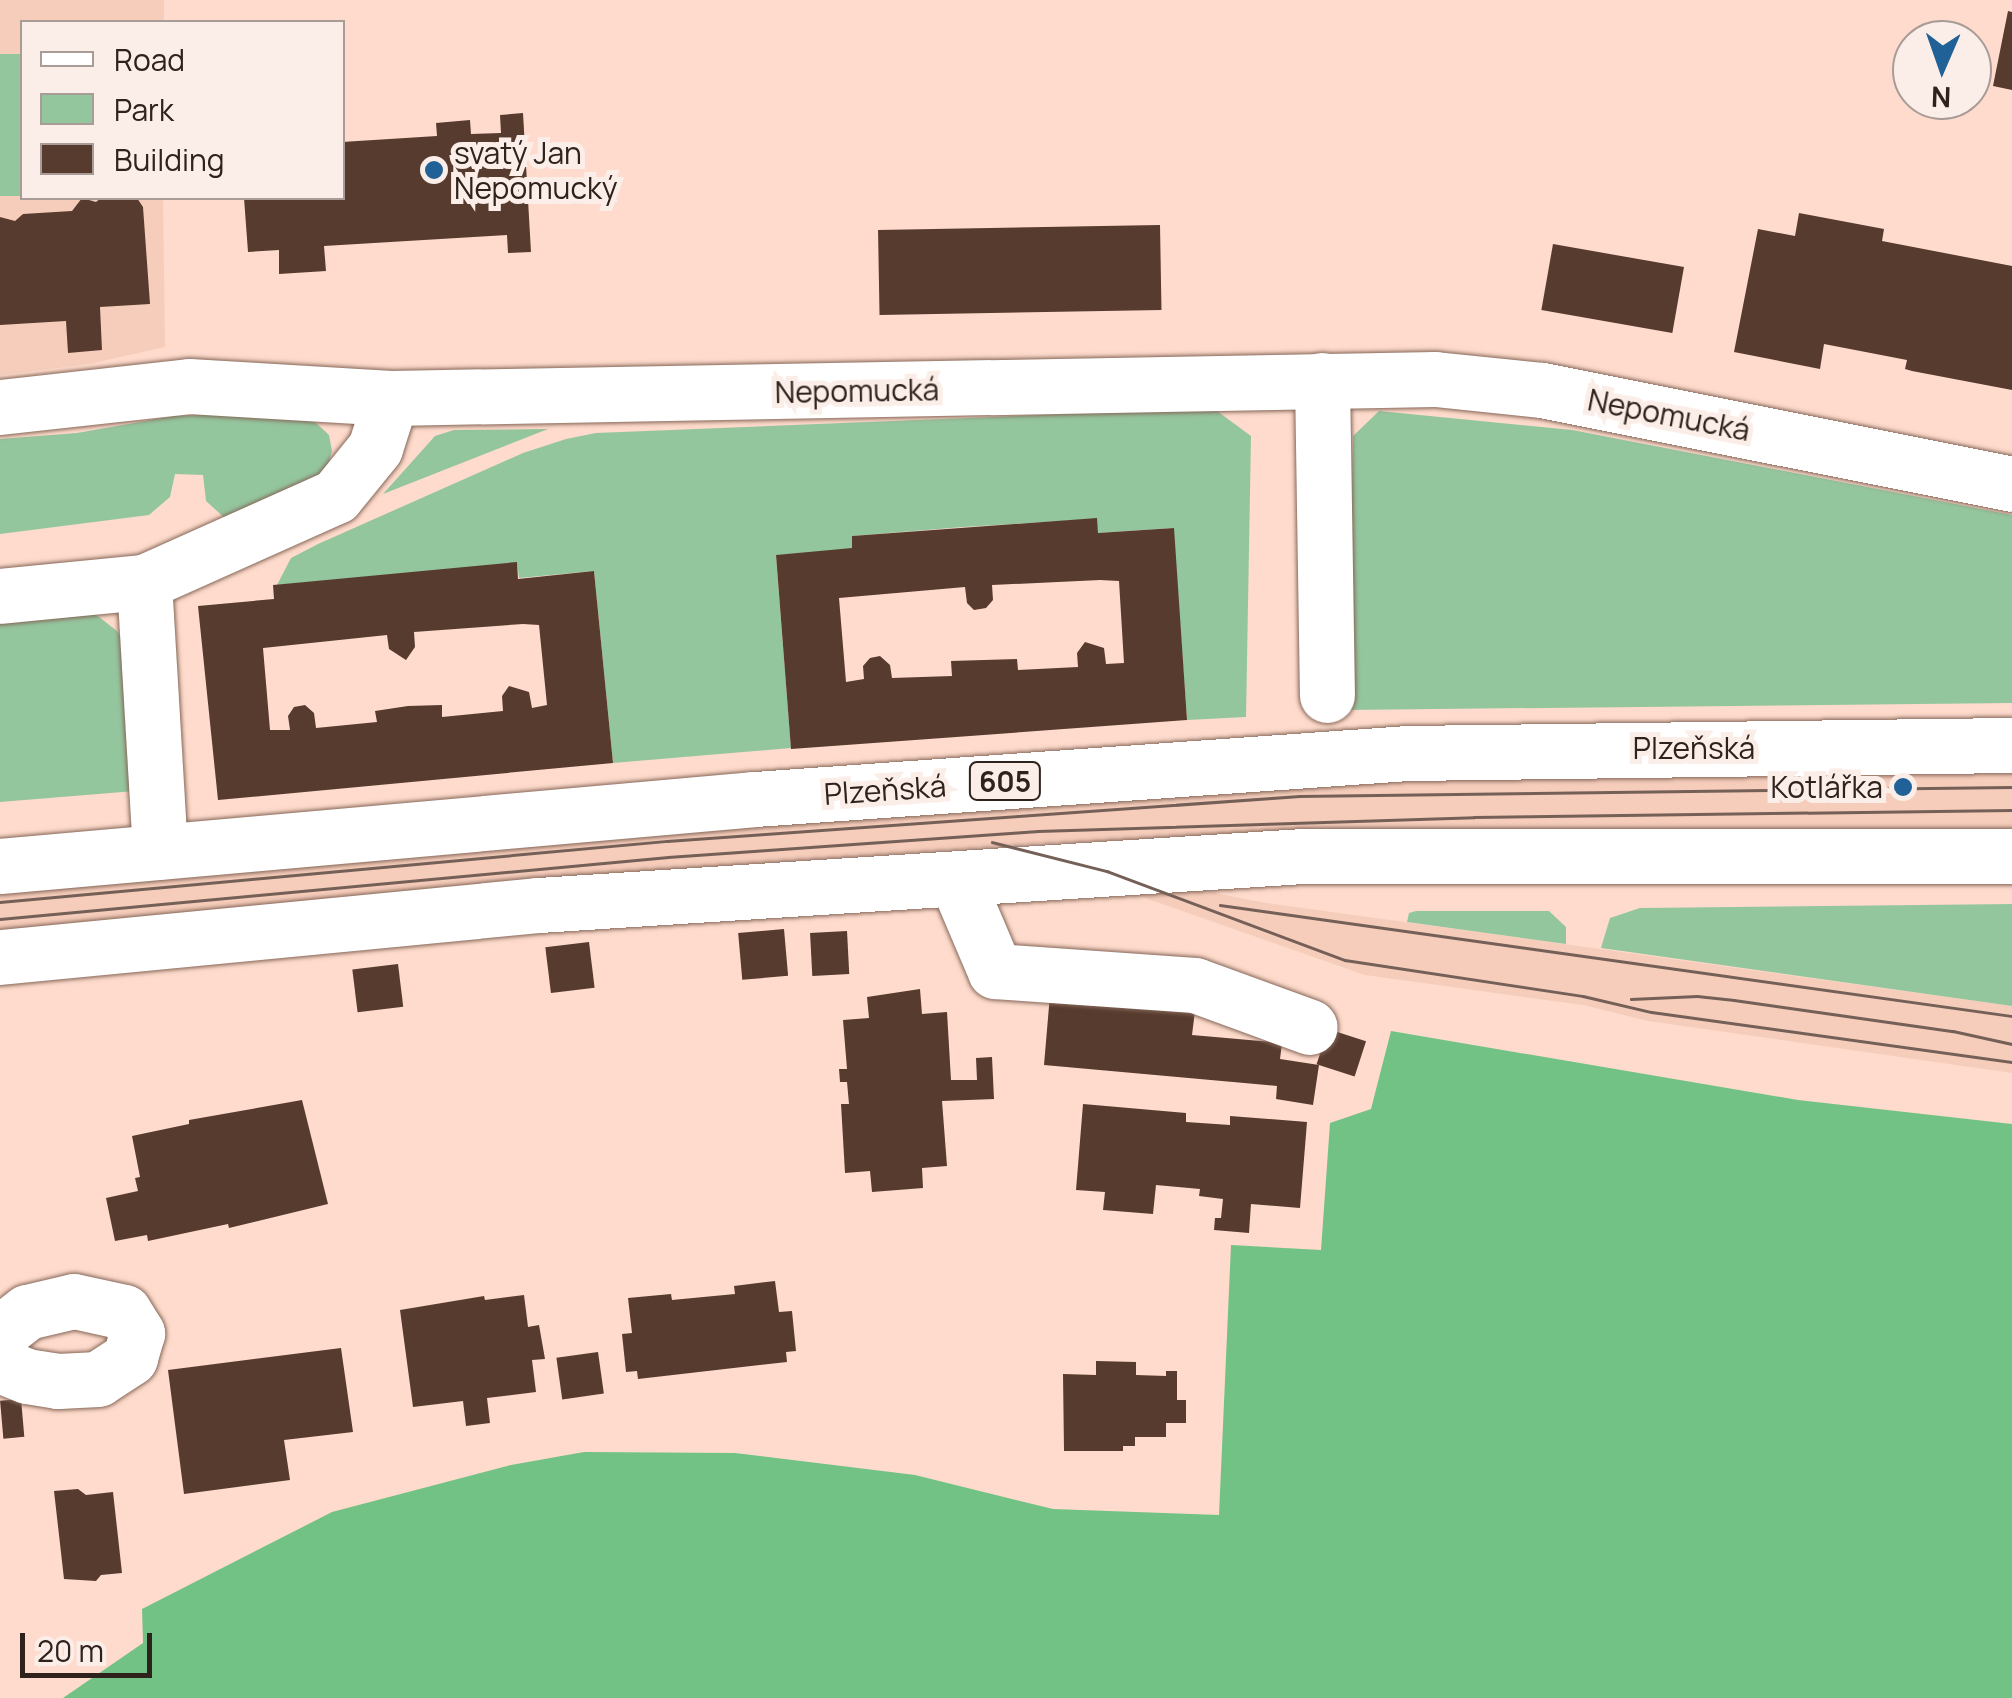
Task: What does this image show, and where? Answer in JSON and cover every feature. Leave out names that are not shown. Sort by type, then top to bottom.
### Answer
[{"type":"main road","name":"Nepomucká","points":[[0,407],[189,386],[392,398],[1435,379],[1542,390],[2012,484]]},
{"type":"main road","points":[[1322,380],[1327,695]]},
{"type":"main road","points":[[0,596],[144,582],[336,496],[374,448],[392,398]]},
{"type":"main road","points":[[144,582],[160,852]]},
{"type":"main road","name":"Plzeňská","points":[[0,866],[755,799],[1408,753],[2012,744]]},
{"type":"main road","points":[[0,957],[539,905],[1303,856],[2012,856]]},
{"type":"main road","points":[[956,880],[994,970],[1195,985],[1310,1026]]},
{"type":"main road","points":[[0,1333],[27,1312],[74,1302],[124,1312],[137,1333],[130,1358],[98,1379],[58,1381],[26,1376],[0,1365]]},
{"type":"shaded area","points":[[0,0],[164,0],[164,20],[20,20],[20,200],[163,200],[165,347],[89,364],[0,375]]},
{"type":"shaded area","points":[[2012,766],[2012,835],[1319,833],[1039,843],[669,870],[0,931],[0,889],[294,861],[1300,783]]},
{"type":"shaded area","points":[[1175,885],[1260,902],[2012,1006],[2012,1073],[1648,1021],[1583,1005],[1365,975],[1117,888]]},
{"type":"green space","points":[[0,54],[20,54],[20,196],[0,196]]},
{"type":"green space","points":[[1213,408],[1251,436],[1246,717],[1187,720],[1173,528],[1098,533],[1096,519],[963,527],[853,536],[852,550],[776,556],[791,748],[613,763],[594,571],[519,578],[517,563],[277,585],[291,558],[318,544],[523,453],[596,433]]},
{"type":"green space","points":[[1379,411],[1572,430],[2012,515],[2012,703],[1348,710],[1353,436]]},
{"type":"green space","points":[[287,412],[313,420],[329,435],[332,451],[328,465],[321,477],[228,521],[206,501],[203,475],[175,474],[170,497],[149,515],[0,534],[0,439],[77,433],[174,416]]},
{"type":"green space","points":[[548,429],[383,494],[435,436],[454,430]]},
{"type":"green space","points":[[85,606],[117,631],[128,650],[135,791],[0,802],[0,614]]},
{"type":"green space","points":[[2012,904],[2012,1006],[1601,948],[1610,918],[1640,908]]},
{"type":"green space","points":[[1549,911],[1566,927],[1566,944],[1407,922],[1409,913]]},
{"type":"green space","points":[[1391,1031],[1798,1100],[2012,1124],[2012,1698],[63,1698],[143,1643],[142,1609],[332,1512],[511,1465],[584,1452],[735,1453],[915,1475],[1053,1509],[1219,1515],[1231,1245],[1321,1250],[1330,1123],[1371,1109]]},
{"type":"building","points":[[2008,11],[2012,12],[2012,90],[1993,86]]},
{"type":"building","name":"svatý Jan Nepomucký","points":[[523,113],[531,252],[508,253],[507,235],[324,246],[326,271],[279,274],[279,250],[248,252],[244,200],[345,200],[345,142],[437,136],[436,123],[470,120],[471,134],[501,133],[500,115]]},
{"type":"building","points":[[80,200],[138,200],[143,207],[150,304],[100,307],[102,350],[68,353],[66,321],[0,325],[0,217],[15,221],[23,214],[72,211]]},
{"type":"building","points":[[1799,213],[1884,229],[1882,241],[2012,266],[2012,390],[1912,371],[1905,369],[1907,360],[1824,344],[1820,369],[1734,352],[1758,229],[1795,236]]},
{"type":"building","points":[[1160,225],[1161,310],[880,315],[878,230]]},
{"type":"building","points":[[1553,244],[1684,267],[1672,333],[1541,310]]},
{"type":"building","points":[[1097,518],[1098,533],[1174,528],[1187,720],[791,749],[776,555],[852,548],[852,536]],"holes":[[[1119,581],[1124,663],[1106,664],[1104,648],[1085,642],[1077,653],[1078,667],[1018,670],[1017,659],[951,661],[952,676],[892,678],[890,665],[880,656],[870,658],[863,666],[864,679],[846,682],[839,598],[965,587],[967,603],[974,610],[986,608],[993,600],[992,585]]]},
{"type":"building","points":[[517,562],[518,579],[594,571],[613,763],[218,800],[198,606],[274,599],[273,585]],"holes":[[[539,625],[547,705],[532,708],[529,692],[509,686],[502,696],[503,711],[442,717],[442,705],[408,706],[375,711],[377,722],[316,728],[314,713],[305,705],[294,707],[288,716],[290,730],[270,730],[263,648],[387,635],[389,649],[406,660],[415,647],[414,632]]]},
{"type":"building","points":[[784,929],[788,976],[742,980],[738,933]]},
{"type":"building","points":[[847,931],[849,974],[812,976],[810,933]]},
{"type":"building","points":[[589,942],[595,988],[551,993],[545,947]]},
{"type":"building","points":[[398,964],[403,1007],[358,1012],[352,970]]},
{"type":"building","points":[[1051,983],[1197,995],[1192,1035],[1282,1043],[1280,1059],[1319,1065],[1313,1105],[1276,1099],[1277,1086],[1044,1065]]},
{"type":"building","points":[[920,989],[922,1014],[947,1012],[951,1080],[977,1080],[976,1058],[992,1057],[994,1099],[942,1101],[947,1166],[922,1168],[923,1188],[872,1192],[870,1171],[845,1173],[841,1104],[849,1104],[847,1082],[840,1082],[839,1069],[847,1069],[843,1020],[869,1018],[867,997]]},
{"type":"building","points":[[1328,1029],[1366,1041],[1355,1077],[1317,1064]]},
{"type":"building","points":[[302,1100],[328,1204],[229,1228],[228,1224],[148,1241],[147,1235],[115,1241],[106,1198],[138,1191],[135,1178],[140,1177],[132,1136],[189,1124],[189,1120]]},
{"type":"building","points":[[1083,1104],[1186,1113],[1186,1122],[1230,1125],[1230,1116],[1307,1122],[1300,1208],[1251,1204],[1249,1233],[1214,1230],[1215,1218],[1221,1218],[1223,1199],[1199,1196],[1200,1189],[1156,1185],[1153,1214],[1103,1210],[1105,1192],[1076,1190]]},
{"type":"building","points":[[775,1281],[779,1312],[792,1311],[796,1351],[786,1352],[787,1362],[638,1379],[637,1371],[626,1372],[622,1334],[632,1333],[628,1298],[671,1294],[672,1300],[735,1294],[734,1286]]},
{"type":"building","points":[[524,1295],[528,1327],[539,1325],[545,1359],[532,1360],[536,1392],[487,1398],[490,1423],[466,1426],[463,1401],[413,1407],[400,1310],[484,1296],[485,1300]]},
{"type":"building","points":[[341,1348],[353,1432],[284,1440],[290,1480],[184,1494],[168,1370]]},
{"type":"building","points":[[598,1352],[604,1394],[562,1399],[556,1358]]},
{"type":"building","points":[[1096,1361],[1136,1362],[1136,1375],[1166,1376],[1166,1371],[1177,1371],[1177,1400],[1186,1400],[1186,1423],[1166,1423],[1166,1437],[1135,1437],[1135,1446],[1123,1446],[1123,1451],[1064,1451],[1063,1374],[1096,1375]]},
{"type":"building","points":[[21,1399],[24,1437],[3,1439],[0,1401]]},
{"type":"building","points":[[78,1489],[86,1495],[113,1492],[122,1573],[101,1575],[96,1581],[64,1579],[54,1491]]},
{"type":"tram line","points":[[0,902],[667,841],[1299,796],[2012,787]]},
{"type":"tram line","points":[[0,919],[668,857],[1038,831],[1474,817],[2012,810]]},
{"type":"tram line","points":[[992,842],[1107,871],[1345,960],[1583,996],[1651,1012],[2012,1062]]},
{"type":"tram line","points":[[1220,905],[2012,1016]]},
{"type":"tram line","points":[[1631,999],[1697,996],[1734,1000],[1953,1031],[2012,1044]]},
{"type":"place","name":"svatý Jan Nepomucký","points":[[434,170]]},
{"type":"place","name":"Kotlářka","points":[[1903,787]]}]
